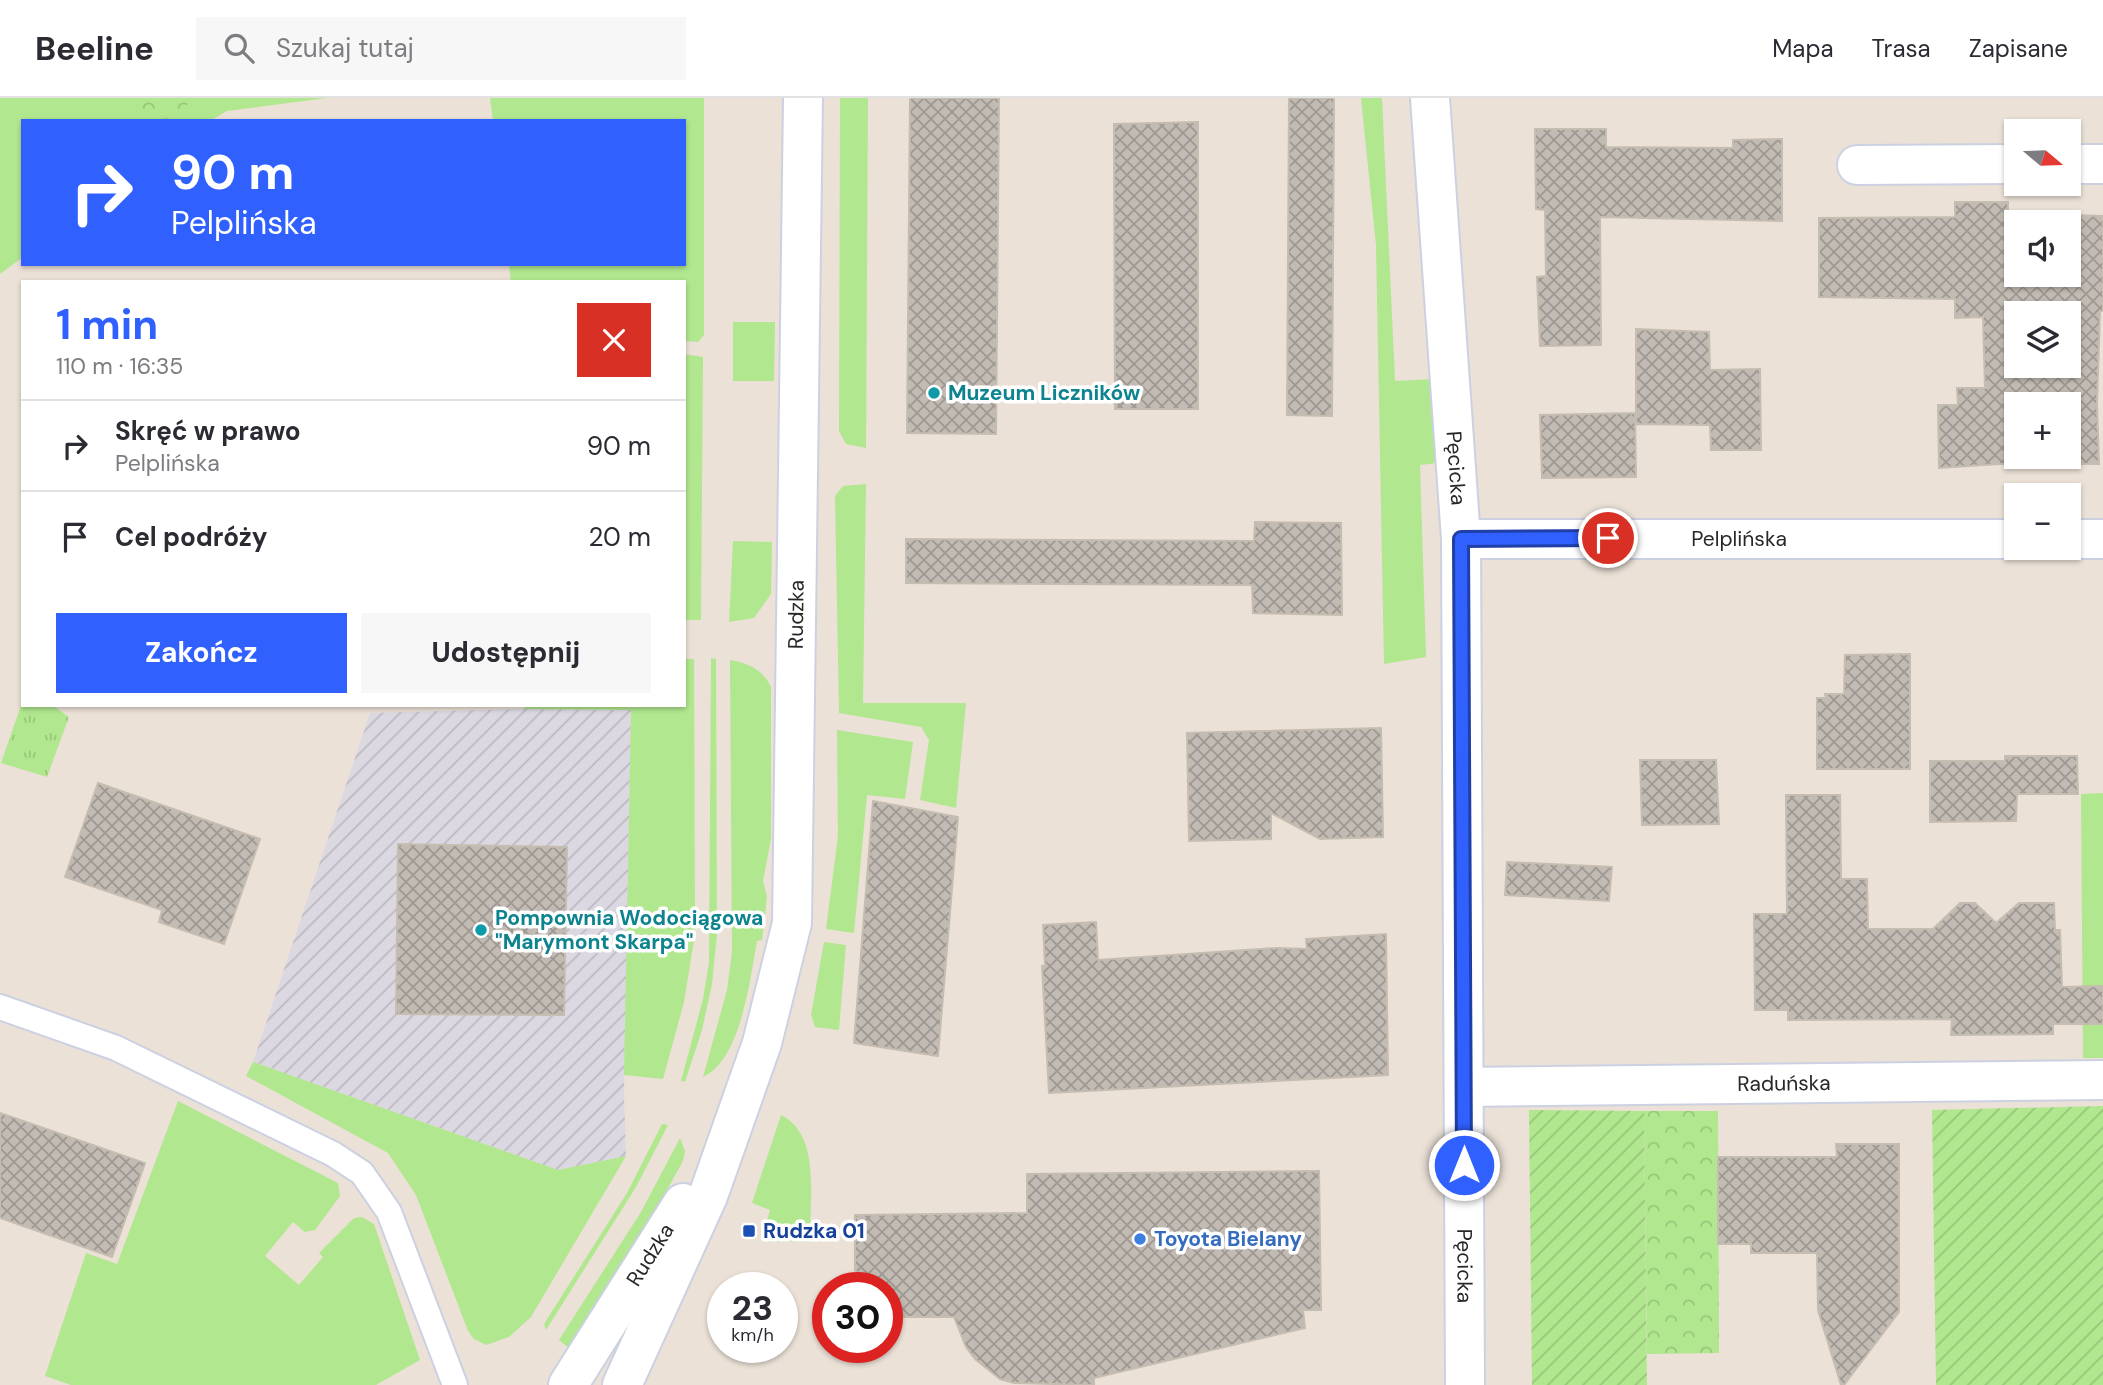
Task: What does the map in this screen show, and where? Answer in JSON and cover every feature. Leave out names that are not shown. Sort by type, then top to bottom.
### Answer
[{"type":"street","name":"Rudzka","points":[[622,1385],[708,1196],[762,1043],[792,923],[803,98]]},
{"type":"street","name":"Pęcicka","points":[[1430,98],[1461,539],[1465,1385]]},
{"type":"street","points":[[1857,165],[2004,164]]},
{"type":"street","points":[[2081,164],[2103,164]]},
{"type":"street","name":"Pelplińska","points":[[1461,539],[2004,539]]},
{"type":"street","points":[[2081,539],[2103,539]]},
{"type":"street","name":"Raduńska","points":[[1464,1087],[2103,1080]]},
{"type":"street","name":"Rudzka","points":[[568,1385],[732,1124]]},
{"type":"lane","points":[[0,1007],[117,1048],[333,1154],[362,1173],[389,1212],[455,1385]]},
{"type":"shaded area","points":[[522,709],[631,710],[624,1094],[626,1156],[558,1170],[253,1062],[370,713]]},
{"type":"green space","points":[[0,98],[327,98],[227,111],[213,119],[21,119],[21,258],[0,274]]},
{"type":"green space","points":[[120,98],[196,98],[169,119],[134,119]]},
{"type":"green space","points":[[490,98],[704,98],[704,335],[698,342],[686,341],[686,280],[511,280],[509,266],[686,266],[686,119],[493,119]]},
{"type":"green space","points":[[840,98],[868,98],[866,448],[846,444],[839,431]]},
{"type":"green space","points":[[1361,98],[1382,98],[1395,381],[1435,379],[1437,463],[1420,465],[1426,657],[1384,664],[1376,245]]},
{"type":"green space","points":[[733,322],[775,322],[774,381],[733,381]]},
{"type":"green space","points":[[686,354],[703,357],[701,620],[686,620]]},
{"type":"green space","points":[[866,484],[863,703],[966,703],[956,808],[920,800],[929,740],[921,727],[839,713],[835,496],[843,486]]},
{"type":"green space","points":[[733,541],[772,542],[771,594],[754,618],[729,622]]},
{"type":"green space","points":[[711,658],[716,659],[717,933],[712,984],[702,1030],[685,1082],[681,1081],[703,999],[709,962]]},
{"type":"green space","points":[[686,659],[694,659],[695,934],[684,1002],[663,1079],[624,1075],[631,710],[522,709],[686,707]]},
{"type":"green space","points":[[730,660],[755,668],[771,687],[771,839],[763,881],[767,897],[762,940],[757,941],[742,1017],[726,1054],[716,1068],[703,1077],[727,990],[732,952]]},
{"type":"green space","points":[[21,706],[55,707],[69,717],[47,777],[1,763]]},
{"type":"green space","points":[[837,730],[913,742],[905,799],[867,795],[854,933],[826,929],[838,836]]},
{"type":"green space","points":[[2103,793],[2103,1058],[2083,1058],[2081,794]]},
{"type":"green space","points":[[824,942],[846,945],[839,1030],[815,1027],[811,1015]]},
{"type":"green space","points":[[253,1062],[558,1170],[626,1156],[531,1317],[509,1337],[486,1345],[474,1339],[468,1331],[416,1195],[388,1153],[246,1076]]},
{"type":"green space","points":[[178,1101],[338,1183],[340,1196],[315,1230],[305,1232],[293,1222],[265,1256],[299,1285],[323,1257],[319,1253],[354,1218],[362,1217],[374,1224],[420,1360],[376,1385],[71,1385],[45,1376],[86,1253],[117,1264]]},
{"type":"green space","points":[[2103,1106],[2103,1385],[1936,1385],[1932,1110]]},
{"type":"green space","points":[[1529,1110],[1644,1111],[1647,1385],[1532,1385]]},
{"type":"green space","points":[[1644,1111],[1718,1111],[1719,1353],[1647,1354]]},
{"type":"green space","points":[[781,1115],[794,1125],[803,1138],[808,1153],[811,1190],[810,1242],[761,1241],[770,1210],[752,1203]]},
{"type":"green space","points":[[662,1124],[668,1125],[636,1187],[546,1330],[544,1324],[627,1193]]},
{"type":"green space","points":[[680,1138],[685,1151],[683,1161],[642,1235],[569,1348],[559,1340],[641,1212]]},
{"type":"building","points":[[910,98],[999,98],[996,434],[907,433]]},
{"type":"building","points":[[1289,98],[1334,98],[1332,416],[1287,415]]},
{"type":"building","points":[[1198,122],[1198,409],[1115,409],[1114,124]]},
{"type":"building","points":[[1535,129],[1606,129],[1606,147],[1733,148],[1733,140],[1782,139],[1782,221],[1600,217],[1601,345],[1540,346],[1537,277],[1546,276],[1545,210],[1536,209]]},
{"type":"building","points":[[1955,202],[2008,202],[2008,210],[2004,210],[2004,287],[2081,287],[2081,215],[2103,216],[2103,311],[2100,311],[2097,404],[2099,464],[2081,464],[2081,392],[2004,392],[2004,464],[1939,468],[1938,405],[1958,405],[1957,388],[1985,388],[1983,317],[1955,318],[1955,299],[1819,297],[1819,218],[1955,217]]},
{"type":"building","points":[[1636,329],[1709,332],[1710,370],[1760,369],[1761,450],[1711,450],[1710,425],[1636,424]]},
{"type":"building","points":[[1635,413],[1636,477],[1542,478],[1540,415]]},
{"type":"building","points":[[1255,522],[1341,523],[1342,615],[1253,613],[1252,585],[906,583],[906,539],[1254,541]]},
{"type":"building","points":[[1910,654],[1910,769],[1817,769],[1817,698],[1826,698],[1825,694],[1844,694],[1845,655]]},
{"type":"building","points":[[1381,728],[1383,837],[1320,839],[1271,813],[1271,839],[1189,841],[1187,733]]},
{"type":"building","points":[[2005,756],[2077,756],[2078,794],[2017,794],[2016,821],[1930,822],[1930,761],[2005,761]]},
{"type":"building","points":[[1640,760],[1716,760],[1719,824],[1642,825]]},
{"type":"building","points":[[98,783],[260,839],[224,944],[159,922],[162,910],[65,877]]},
{"type":"building","points":[[1786,795],[1840,795],[1841,879],[1867,879],[1868,929],[1933,929],[1960,903],[1975,903],[1996,923],[2019,903],[2054,903],[2055,930],[2060,930],[2062,987],[2103,986],[2103,1024],[2053,1024],[2053,1034],[1951,1035],[1952,1019],[1788,1020],[1788,1010],[1755,1010],[1754,914],[1787,914]]},
{"type":"building","points":[[873,801],[958,817],[938,1056],[854,1043]]},
{"type":"building","name":"Pompownia Wodociągowa \"Marymont Skarpa\"","points":[[398,844],[567,847],[564,1015],[396,1014]]},
{"type":"building","points":[[1507,862],[1612,867],[1609,901],[1505,895]]},
{"type":"building","points":[[1096,922],[1098,960],[1277,948],[1307,949],[1306,939],[1386,934],[1388,1075],[1049,1093],[1042,966],[1045,966],[1043,925]]},
{"type":"building","points":[[0,1113],[145,1163],[112,1257],[0,1218]]},
{"type":"building","points":[[1836,1144],[1899,1144],[1899,1312],[1844,1385],[1841,1385],[1818,1310],[1817,1253],[1751,1253],[1751,1244],[1718,1244],[1718,1157],[1837,1157]]},
{"type":"building","points":[[1319,1171],[1321,1310],[1303,1310],[1305,1328],[1094,1378],[1094,1385],[1014,1383],[1000,1379],[975,1359],[966,1347],[954,1317],[903,1317],[903,1272],[855,1270],[855,1215],[1027,1213],[1027,1174]]},
{"type":"place","name":"Muzeum Liczników","points":[[934,393]]},
{"type":"place","name":"Pompownia Wodociągowa \"Marymont Skarpa\"","points":[[481,930]]},
{"type":"place","name":"Rudzka 01","points":[[749,1231]]},
{"type":"place","name":"Toyota Bielany","points":[[1140,1239]]},
{"type":"route","points":[[1464,1165],[1461,539],[1608,538]]}]
